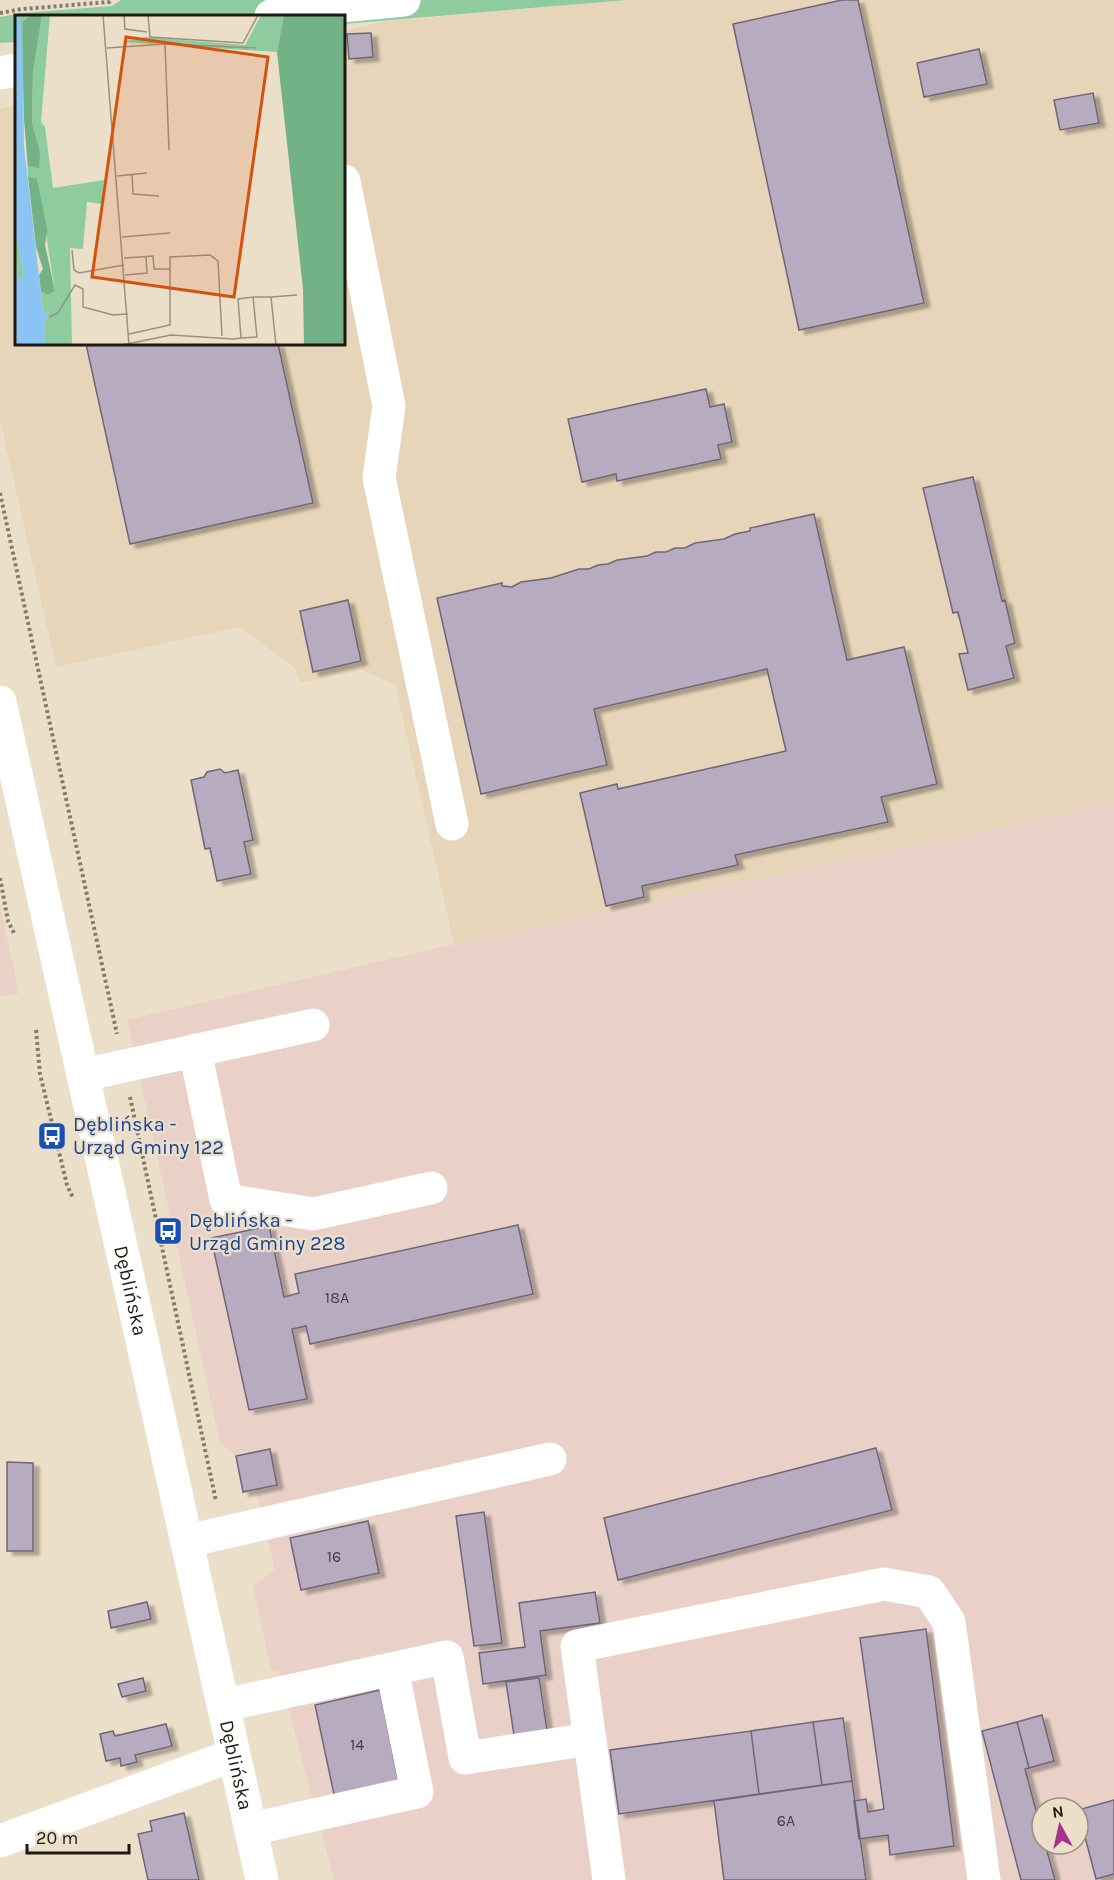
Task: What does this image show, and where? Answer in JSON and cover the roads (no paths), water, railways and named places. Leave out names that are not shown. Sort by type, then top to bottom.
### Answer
[{"type":"main road","points":[[284,15],[404,0]]},
{"type":"main road","points":[[0,73],[15,70]]},
{"type":"main road","points":[[345,186],[389,406],[379,478],[452,824]]},
{"type":"main road","name":"Dęblińska","points":[[0,702],[262,1880]]},
{"type":"main road","points":[[83,1075],[313,1025]]},
{"type":"main road","points":[[195,1050],[226,1200],[313,1214],[431,1188]]},
{"type":"main road","points":[[187,1541],[550,1459]]},
{"type":"main road","points":[[609,1880],[577,1646],[884,1584],[929,1592],[949,1622],[984,1880]]},
{"type":"main road","points":[[224,1705],[447,1657],[465,1758],[590,1739]]},
{"type":"main road","points":[[251,1829],[417,1792],[392,1669]]},
{"type":"main road","points":[[0,1841],[234,1755]]},
{"type":"place","name":"Dęblińska - Urząd Gminy 122","points":[[52,1136]]},
{"type":"place","name":"Dęblińska - Urząd Gminy 228","points":[[168,1231]]}]
